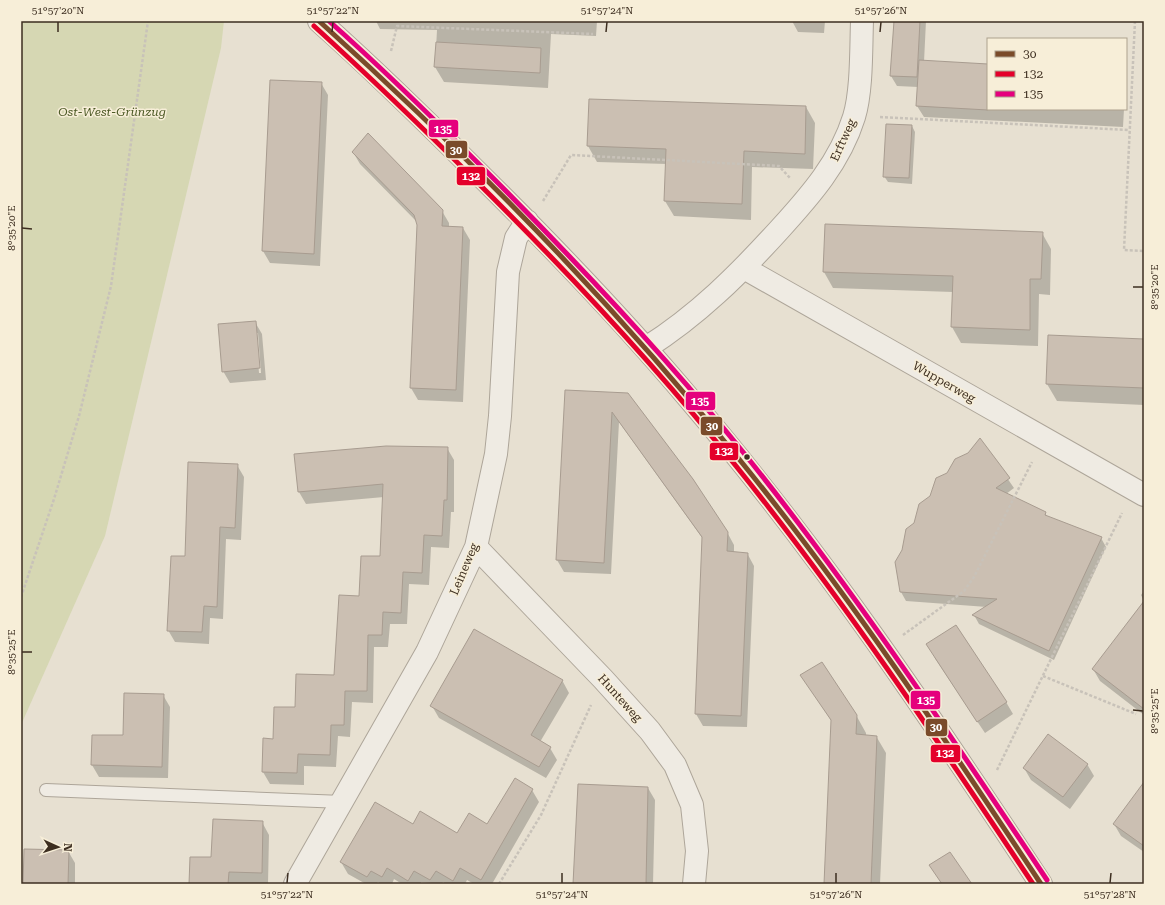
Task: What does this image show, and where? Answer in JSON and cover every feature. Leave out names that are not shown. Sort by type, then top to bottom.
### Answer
[{"type":"street","points":[[319,21],[374,72],[527,221],[646,348],[741,461],[876,640],[1041,884]]},
{"type":"street","name":"Erftweg","points":[[646,348],[690,318],[744,268],[808,198],[834,162],[845,142],[854,116],[860,70],[862,21]]},
{"type":"street","name":"Leineweg","points":[[295,884],[427,652],[476,547],[496,454],[500,416],[508,272],[516,238],[527,221]]},
{"type":"street","name":"Wupperweg","points":[[744,268],[1139,492]]},
{"type":"street","name":"Hunteweg","points":[[476,547],[603,679],[650,731],[675,765],[692,805],[697,851],[694,884]]},
{"type":"lane","points":[[46,790],[343,802]]},
{"type":"path","points":[[21,597],[80,416],[111,286],[130,163],[148,21]]},
{"type":"path","points":[[1135,21],[1124,250],[1144,251]]},
{"type":"path","points":[[374,72],[389,64],[397,26],[592,34]]},
{"type":"path","points":[[854,116],[1129,130]]},
{"type":"path","points":[[542,203],[571,155],[779,166],[808,198]]},
{"type":"path","points":[[902,635],[964,591],[974,577],[1044,438]]},
{"type":"path","points":[[994,777],[1043,676],[1139,492]]},
{"type":"path","points":[[1043,676],[1136,714]]},
{"type":"path","points":[[499,884],[541,816],[603,679]]},
{"type":"green space","name":"Ost-West-Grünzug","points":[[21,21],[224,21],[221,48],[105,536],[21,725]]},
{"type":"building","points":[[894,21],[920,21],[917,77],[890,76]]},
{"type":"building","points":[[436,42],[541,48],[540,73],[434,67]]},
{"type":"building","points":[[919,60],[987,64],[987,110],[916,106]]},
{"type":"building","points":[[270,80],[322,82],[314,254],[262,251]]},
{"type":"building","points":[[589,99],[806,106],[805,154],[744,151],[742,204],[664,201],[666,149],[587,146]]},
{"type":"building","points":[[886,124],[912,125],[909,178],[883,177]]},
{"type":"building","points":[[368,133],[443,210],[442,226],[463,227],[456,390],[410,388],[417,225],[414,215],[352,152]]},
{"type":"building","points":[[825,224],[1043,232],[1041,279],[1030,279],[1030,330],[951,327],[953,276],[823,272]]},
{"type":"building","points":[[256,321],[260,368],[222,372],[218,324]]},
{"type":"building","points":[[1048,335],[1144,339],[1144,388],[1046,384]]},
{"type":"building","points":[[565,390],[628,393],[693,479],[728,532],[727,551],[748,553],[741,716],[695,714],[702,537],[612,412],[604,563],[556,560]]},
{"type":"building","points":[[980,438],[1010,478],[996,488],[1046,512],[1045,515],[1102,537],[1049,651],[972,615],[997,599],[900,592],[895,562],[902,550],[906,529],[914,523],[919,504],[930,496],[936,478],[947,473],[955,459],[968,453]]},
{"type":"building","points":[[386,446],[448,447],[447,500],[444,500],[442,536],[424,535],[422,573],[403,572],[401,613],[383,612],[382,635],[368,635],[367,691],[345,691],[344,725],[331,725],[330,755],[298,754],[297,773],[262,772],[263,738],[273,739],[274,707],[295,707],[296,674],[334,675],[339,595],[359,596],[361,556],[380,556],[383,484],[298,492],[294,454]]},
{"type":"building","points":[[188,462],[238,464],[235,528],[220,527],[217,607],[204,606],[202,632],[167,631],[171,556],[185,556]]},
{"type":"building","points":[[1144,601],[1144,709],[1092,669]]},
{"type":"building","points":[[956,625],[1007,702],[977,722],[926,644]]},
{"type":"building","points":[[474,629],[563,680],[531,735],[551,747],[539,767],[430,706]]},
{"type":"building","points":[[822,662],[857,715],[856,734],[877,736],[871,884],[824,884],[831,720],[800,675]]},
{"type":"building","points":[[124,693],[164,694],[162,767],[91,765],[92,735],[123,735]]},
{"type":"building","points":[[1048,734],[1088,764],[1063,797],[1023,768]]},
{"type":"building","points":[[515,778],[533,789],[481,880],[460,868],[453,881],[436,871],[430,880],[414,871],[408,881],[387,868],[382,877],[371,871],[367,877],[340,862],[375,802],[413,824],[420,811],[457,833],[469,813],[487,824]]},
{"type":"building","points":[[1144,782],[1144,846],[1113,824]]},
{"type":"building","points":[[578,784],[648,787],[646,884],[573,884]]},
{"type":"building","points":[[213,819],[263,821],[262,873],[229,872],[228,884],[189,884],[190,857],[211,857]]},
{"type":"building","points":[[24,849],[69,850],[68,884],[23,884]]},
{"type":"building","points":[[950,852],[972,884],[942,884],[929,865]]},
{"type":"transit line","name":"30","points":[[319,21],[430,124],[538,232],[641,343],[691,401],[780,510],[858,615],[969,775],[1041,884]]},
{"type":"transit line","name":"135","points":[[329,21],[427,113],[552,238],[652,345],[716,419],[787,508],[864,612],[902,665],[1047,880]]},
{"type":"transit line","name":"132","points":[[314,26],[417,123],[545,250],[611,320],[675,392],[776,516],[852,619],[962,777],[1033,884]]}]
